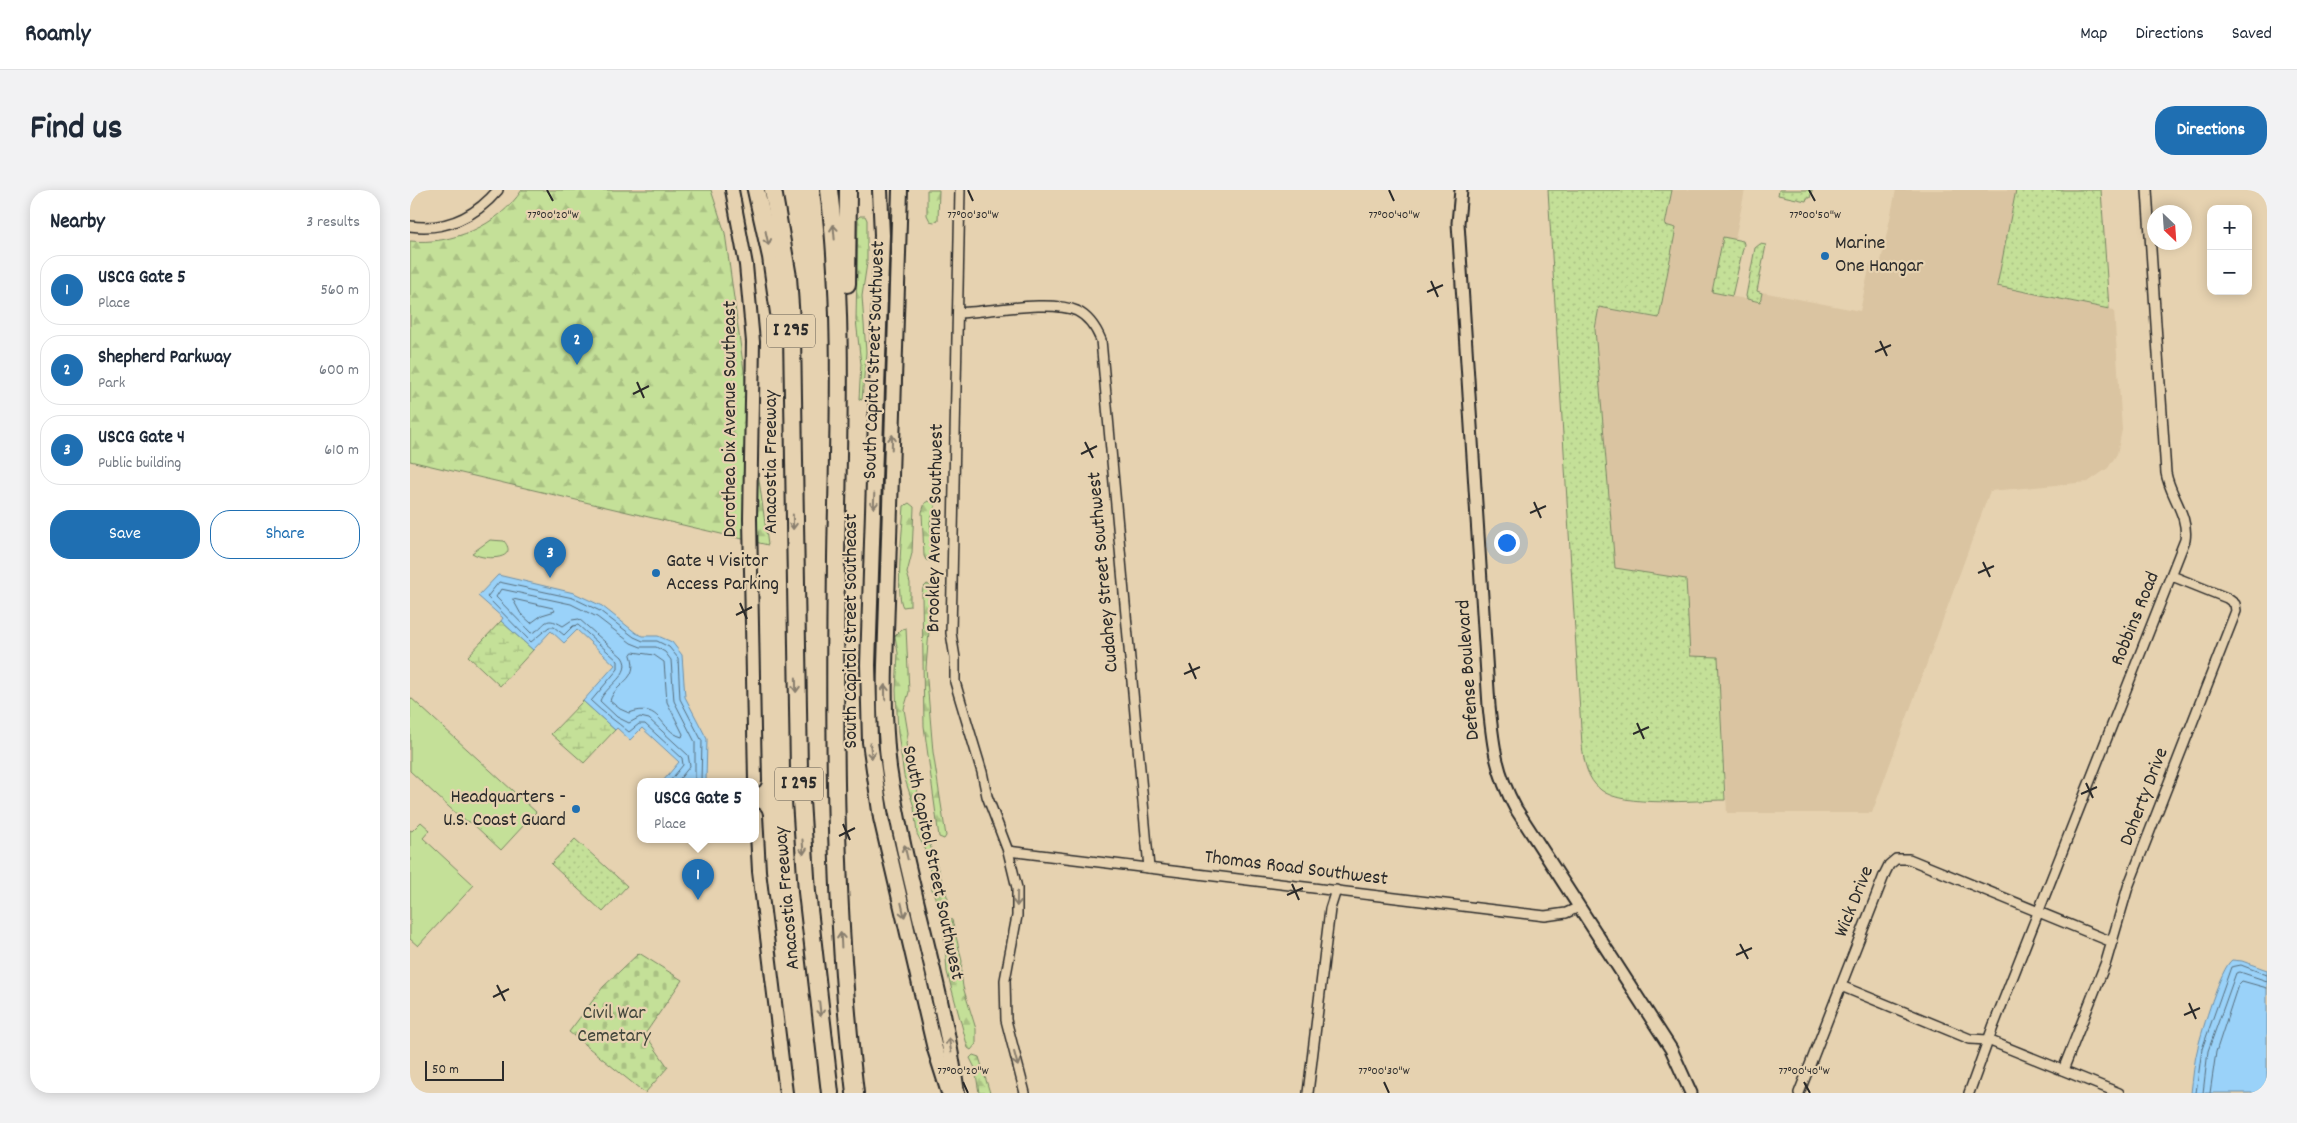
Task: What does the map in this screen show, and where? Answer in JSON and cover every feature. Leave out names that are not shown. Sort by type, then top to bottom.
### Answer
[{"type":"highway","points":[[756,190],[771,257],[780,317],[786,417],[792,474]]},
{"type":"highway","name":"Anacostia Freeway","points":[[773,190],[786,268],[790,315],[794,417],[792,474],[797,732],[801,813],[830,1093]]},
{"type":"highway","name":"I 295","points":[[829,190],[835,246],[839,343],[835,679],[839,890],[846,1005],[855,1093]]},
{"type":"highway","points":[[837,735],[844,678],[848,190]]},
{"type":"main road","name":"Dorothea Dix Avenue Southeast","points":[[732,190],[743,245],[752,332],[751,559],[755,778]]},
{"type":"main road","name":"South Capitol Street Southeast","points":[[880,190],[882,235],[868,666],[869,733],[881,818],[935,1049],[949,1093]]},
{"type":"main road","name":"South Capitol Street Southwest","points":[[900,190],[885,656],[886,735],[896,808],[950,1044],[957,1093]]},
{"type":"main road","points":[[758,843],[759,870],[786,1093]]},
{"type":"street","points":[[410,226],[437,227],[457,221],[476,212],[498,190]]},
{"type":"street","name":"Brookley Avenue Southwest","points":[[960,190],[951,633],[955,658],[955,682],[982,772],[987,796],[1008,851],[1017,888],[1016,916],[1005,980],[1006,1020],[1025,1093]]},
{"type":"street","name":"Defense Boulevard","points":[[1461,190],[1459,232],[1494,754],[1503,785],[1516,809],[1671,1049],[1691,1093]]},
{"type":"street","name":"Robbins Road","points":[[1970,1093],[1988,1040],[2185,540],[2186,524],[2170,488],[2166,473],[2147,190]]},
{"type":"street","name":"Cudahey Street Southwest","points":[[958,313],[1062,307],[1085,316],[1101,340],[1149,868]]},
{"type":"street","name":"Doherty Drive","points":[[2063,1070],[2112,942],[2128,887],[2237,607],[2227,598],[2172,576]]},
{"type":"street","name":"Thomas Road Southwest","points":[[1008,851],[1545,916],[1566,913],[1579,907]]},
{"type":"street","name":"Wick Drive","points":[[1799,1093],[1885,873],[1889,865],[1896,859],[1910,859],[2112,942]]},
{"type":"street","points":[[1308,1093],[1330,909],[1336,890]]},
{"type":"street","points":[[1841,986],[1970,1038],[1988,1040],[2119,1093]]},
{"type":"shaded area","points":[[1672,190],[1745,190],[1735,239],[1723,238],[1712,292],[1759,302],[1762,292],[1860,311],[1870,264],[1880,266],[1896,190],[2016,190],[1998,286],[2114,310],[2122,430],[2117,454],[2108,468],[2088,482],[1990,491],[1872,813],[1727,813],[1718,657],[1690,657],[1686,580],[1615,568],[1595,329],[1599,307],[1659,318],[1676,229],[1665,225]]},
{"type":"green space","points":[[522,190],[711,190],[725,233],[768,545],[410,461],[410,241],[442,240],[473,231],[500,214]]},
{"type":"green space","points":[[927,190],[939,190],[938,220],[934,222],[930,221],[927,215]]},
{"type":"green space","points":[[1548,190],[1672,190],[1665,225],[1676,228],[1659,318],[1599,307],[1595,329],[1615,568],[1686,579],[1690,656],[1718,657],[1725,800],[1660,802],[1611,796],[1596,786],[1585,764],[1582,745]]},
{"type":"green space","points":[[1779,190],[1812,190],[1810,198],[1807,198],[1806,201],[1778,195]]},
{"type":"green space","points":[[2016,190],[2101,190],[2109,309],[1997,286]]},
{"type":"green space","points":[[865,216],[867,220],[867,263],[862,296],[866,352],[862,400],[859,399],[861,364],[856,320],[858,218]]},
{"type":"green space","points":[[1723,237],[1743,241],[1744,244],[1732,296],[1712,292]]},
{"type":"green space","points":[[1760,244],[1766,245],[1757,291],[1762,293],[1760,302],[1747,299],[1746,296],[1755,248]]},
{"type":"green space","points":[[928,501],[934,502],[935,508],[930,522],[934,558],[930,561],[926,560],[924,556],[922,512],[925,503]]},
{"type":"green space","points":[[909,503],[914,507],[912,553],[907,573],[910,583],[910,606],[903,607],[900,589],[900,559],[904,506]]},
{"type":"green space","points":[[490,540],[504,541],[508,547],[507,552],[504,555],[492,558],[477,556],[472,553]]},
{"type":"green space","points":[[927,584],[931,586],[932,594],[926,668],[933,752],[946,836],[944,839],[939,837],[924,726],[922,594],[923,588]]},
{"type":"green space","points":[[501,621],[533,650],[500,686],[468,656]]},
{"type":"green space","points":[[906,628],[909,692],[904,709],[908,733],[906,744],[914,771],[914,781],[922,804],[925,830],[948,899],[947,903],[941,908],[938,906],[932,889],[928,854],[917,834],[914,807],[904,776],[898,733],[896,690],[898,653],[895,636],[902,629]]},
{"type":"green space","points":[[410,697],[536,812],[501,850],[472,823],[462,819],[410,771]]},
{"type":"green space","points":[[583,701],[615,730],[584,763],[551,734]]},
{"type":"green space","points":[[421,822],[430,830],[423,838],[474,885],[418,946],[410,939],[410,830],[412,831]]},
{"type":"green space","points":[[575,839],[627,886],[603,912],[551,864]]},
{"type":"green space","points":[[948,918],[952,920],[962,961],[963,987],[976,1029],[976,1044],[971,1050],[968,1048],[947,972],[943,920]]},
{"type":"green space","name":"Civil War Cemetary","points":[[639,953],[682,980],[645,1034],[668,1067],[645,1093],[569,1032],[603,987]]},
{"type":"green space","points":[[973,1055],[979,1057],[990,1093],[979,1093],[975,1068],[970,1058]]},
{"type":"water","points":[[498,575],[574,593],[602,606],[636,633],[643,636],[658,636],[672,642],[682,655],[685,697],[707,739],[706,778],[666,778],[679,762],[642,728],[630,740],[617,728],[615,730],[583,701],[615,665],[577,630],[564,643],[551,631],[533,650],[501,621],[503,618],[478,596]]},
{"type":"water","points":[[2232,960],[2242,961],[2267,970],[2267,1093],[2191,1093],[2203,1028],[2217,986]]},
{"type":"place","name":"Marine One Hangar","points":[[1825,256]]},
{"type":"place","name":"Shepherd Parkway","points":[[577,365]]},
{"type":"place","name":"Gate 4 Visitor Access Parking","points":[[656,573]]},
{"type":"place","name":"USCG Gate 4","points":[[550,578]]},
{"type":"place","name":"Headquarters - U.S. Coast Guard","points":[[576,809]]},
{"type":"place","name":"USCG Gate 5","points":[[698,900]]}]
